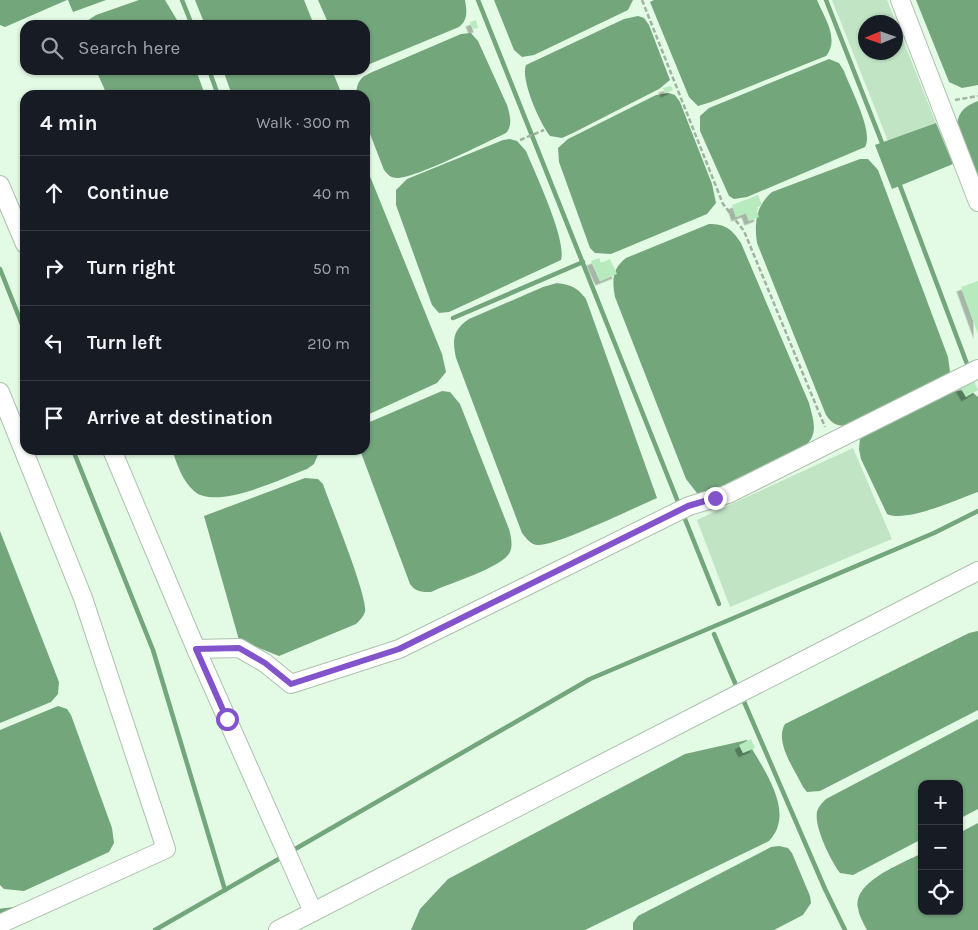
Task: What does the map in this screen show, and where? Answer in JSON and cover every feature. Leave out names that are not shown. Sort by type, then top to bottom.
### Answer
[{"type":"lane","points":[[900,0],[978,202]]},
{"type":"lane","points":[[0,184],[20,232]]},
{"type":"lane","points":[[196,649],[239,648],[265,663],[291,684],[399,649],[688,506],[728,494],[978,369]]},
{"type":"lane","points":[[0,392],[20,442]]},
{"type":"lane","points":[[0,924],[166,849],[83,598],[25,455]]},
{"type":"lane","points":[[114,455],[196,649],[313,912]]},
{"type":"lane","points":[[278,930],[978,571]]},
{"type":"path","points":[[642,0],[723,204],[744,231],[826,430]]},
{"type":"path","points":[[952,101],[978,96]]},
{"type":"path","points":[[520,140],[544,130]]},
{"type":"shaded area","points":[[0,0],[67,0],[5,27],[0,25]]},
{"type":"shaded area","points":[[68,0],[106,0],[73,12]]},
{"type":"shaded area","points":[[139,0],[165,0],[177,20],[88,20],[96,15]]},
{"type":"shaded area","points":[[195,0],[304,0],[312,20],[203,20]]},
{"type":"shaded area","points":[[318,0],[465,0],[466,8],[464,21],[459,27],[370,64],[370,20],[327,20]]},
{"type":"shaded area","points":[[494,0],[633,0],[628,10],[534,55],[522,57],[514,50]]},
{"type":"shaded area","points":[[654,0],[817,0],[831,35],[830,49],[826,56],[698,106],[689,97],[650,2]]},
{"type":"shaded area","points":[[832,0],[887,0],[893,15],[858,15],[858,60],[903,60],[903,40],[936,123],[888,141]]},
{"type":"shaded area","points":[[916,0],[978,0],[978,85],[962,88],[949,82]]},
{"type":"shaded area","points":[[638,16],[644,18],[649,25],[670,80],[659,89],[573,133],[562,138],[550,136],[536,112],[528,90],[525,72],[526,65],[624,19]]},
{"type":"shaded area","points":[[471,33],[478,41],[507,105],[510,127],[506,133],[434,166],[406,176],[391,177],[384,170],[370,134],[370,90],[357,90],[359,81],[366,75],[370,75],[370,73],[461,34]]},
{"type":"shaded area","points":[[829,59],[839,63],[856,99],[866,131],[867,140],[865,147],[747,197],[734,199],[729,196],[700,131],[700,116],[709,108]]},
{"type":"shaded area","points":[[98,75],[198,75],[203,90],[105,90]]},
{"type":"shaded area","points":[[225,75],[334,75],[340,90],[230,90]]},
{"type":"shaded area","points":[[669,93],[675,95],[680,102],[712,184],[716,203],[707,214],[611,254],[595,253],[590,248],[559,162],[558,148],[568,139],[656,95]]},
{"type":"shaded area","points":[[978,101],[978,181],[957,124],[959,115],[964,109]]},
{"type":"shaded area","points":[[936,123],[953,164],[892,189],[875,145]]},
{"type":"shaded area","points":[[503,140],[517,141],[526,151],[543,190],[559,238],[562,250],[561,260],[449,312],[439,313],[432,305],[396,205],[396,190],[407,179]]},
{"type":"shaded area","points":[[860,159],[868,159],[878,170],[948,357],[950,372],[947,378],[848,426],[844,426],[830,421],[826,415],[757,243],[756,222],[762,203],[772,192]]},
{"type":"shaded area","points":[[370,176],[442,354],[446,372],[437,383],[370,414]]},
{"type":"shaded area","points":[[709,224],[728,228],[741,243],[809,403],[814,431],[813,436],[806,445],[705,494],[697,493],[686,479],[615,297],[613,280],[618,266],[626,258]]},
{"type":"shaded area","points":[[557,283],[573,287],[586,299],[657,498],[560,540],[537,545],[530,542],[522,533],[456,358],[454,340],[457,331],[469,319],[543,287]]},
{"type":"shaded area","points":[[442,391],[450,392],[460,404],[509,529],[511,546],[506,558],[474,575],[431,592],[419,591],[412,587],[362,455],[370,455],[370,422]]},
{"type":"shaded area","points":[[971,391],[978,397],[978,492],[919,513],[896,516],[887,514],[861,459],[860,439],[864,434],[952,392]]},
{"type":"shaded area","points":[[853,448],[892,539],[730,607],[697,520]]},
{"type":"shaded area","points":[[174,455],[318,455],[314,464],[307,469],[250,491],[218,497],[204,496],[194,491],[183,477]]},
{"type":"shaded area","points":[[305,478],[318,479],[323,484],[361,588],[365,612],[356,624],[279,656],[239,640],[204,516]]},
{"type":"shaded area","points":[[0,531],[59,682],[58,694],[51,702],[0,723]]},
{"type":"shaded area","points":[[978,631],[978,710],[820,791],[807,792],[791,764],[784,747],[782,731],[785,724],[969,633]]},
{"type":"shaded area","points":[[58,706],[67,709],[71,715],[112,828],[114,843],[109,852],[24,891],[4,889],[0,885],[0,730]]},
{"type":"shaded area","points":[[978,719],[978,809],[963,817],[963,780],[918,780],[918,841],[853,875],[840,873],[832,861],[821,835],[817,812],[826,799]]},
{"type":"shaded area","points":[[747,740],[768,777],[778,804],[779,817],[777,829],[769,841],[585,930],[411,930],[420,909],[448,879],[685,754]]},
{"type":"shaded area","points":[[978,823],[978,930],[867,930],[860,917],[858,908],[858,898],[863,890],[881,874],[918,855],[918,915],[963,915],[963,831]]},
{"type":"shaded area","points":[[771,847],[788,848],[792,853],[810,896],[811,903],[803,915],[774,930],[633,930],[633,923],[638,916]]},
{"type":"building","points":[[476,20],[478,28],[473,29],[470,22]]},
{"type":"building","points":[[671,86],[673,90],[665,93],[663,88]]},
{"type":"building","points":[[758,195],[762,205],[756,208],[759,217],[749,221],[746,213],[736,217],[732,205]]},
{"type":"building","points":[[599,258],[601,263],[610,259],[617,274],[600,281],[591,261]]},
{"type":"building","points":[[978,281],[978,334],[961,287]]},
{"type":"building","points":[[973,379],[978,390],[966,397],[960,387]]},
{"type":"building","points":[[751,739],[755,748],[743,753],[739,745]]},
{"type":"waterway","points":[[182,0],[190,20]]},
{"type":"waterway","points":[[478,0],[680,507]]},
{"type":"waterway","points":[[826,0],[884,148]]},
{"type":"waterway","points":[[211,75],[216,90]]},
{"type":"waterway","points":[[899,183],[967,364],[971,367]]},
{"type":"waterway","points":[[453,318],[583,262]]},
{"type":"waterway","points":[[0,269],[20,319]]},
{"type":"waterway","points":[[75,455],[153,650],[225,890]]},
{"type":"waterway","points":[[290,852],[590,679],[934,533],[978,511]]},
{"type":"waterway","points":[[683,514],[719,604]]},
{"type":"waterway","points":[[714,634],[738,690]]},
{"type":"waterway","points":[[742,697],[825,889],[845,930]]},
{"type":"waterway","points":[[155,930],[284,856]]},
{"type":"waterway","points":[[0,911],[16,909]]},
{"type":"route","points":[[227,719],[196,649],[239,648],[265,663],[291,684],[399,649],[688,506],[715,498]]}]
